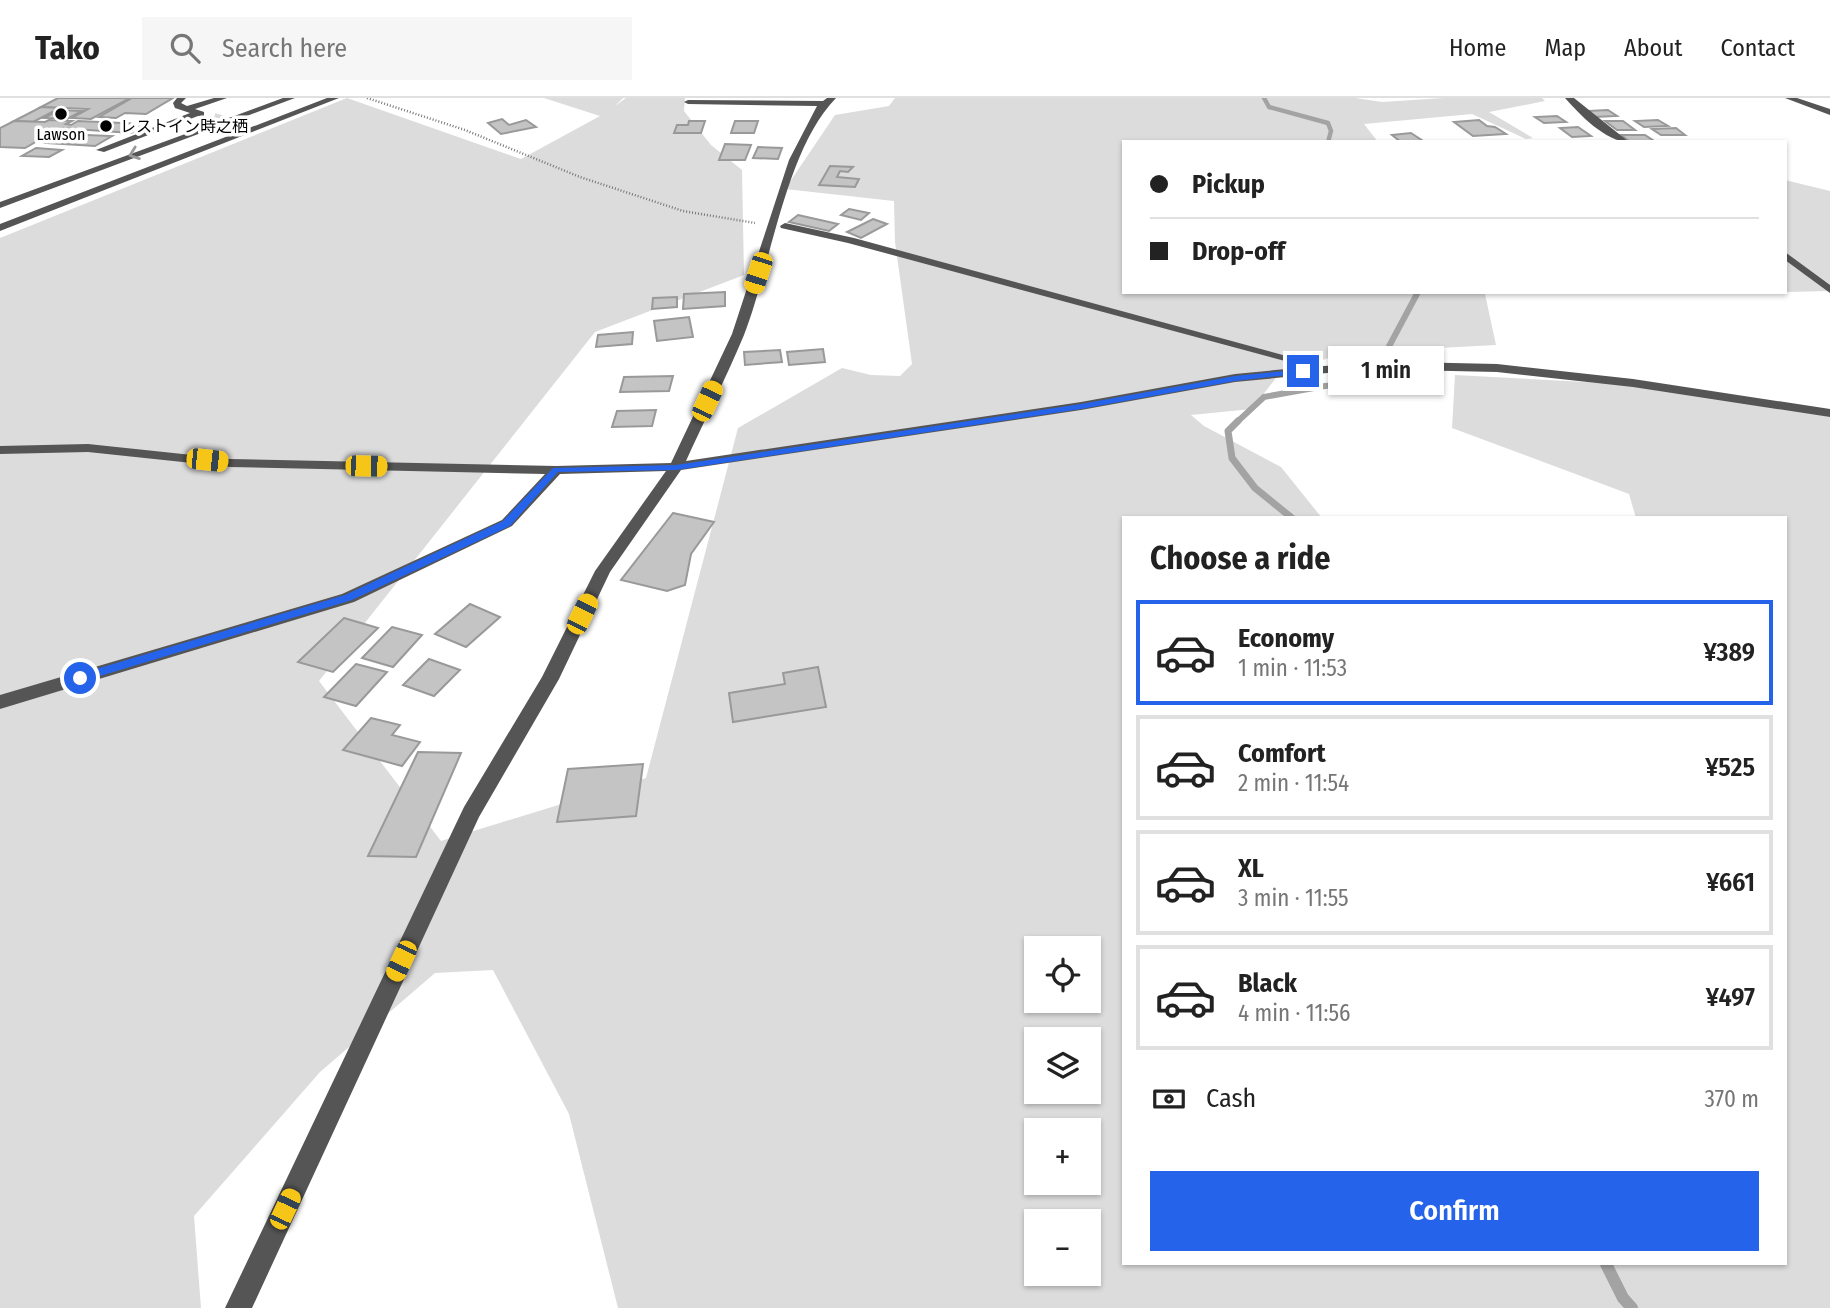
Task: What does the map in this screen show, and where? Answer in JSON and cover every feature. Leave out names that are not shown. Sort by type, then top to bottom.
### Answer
[{"type":"street","points":[[182,98],[177,103],[178,106],[214,118]]},
{"type":"street","points":[[186,109],[223,98]]},
{"type":"street","points":[[0,205],[291,98]]},
{"type":"street","points":[[0,228],[335,98]]},
{"type":"street","points":[[1569,98],[1622,140]]},
{"type":"street","points":[[1789,98],[1830,112]]},
{"type":"street","points":[[688,102],[828,101]]},
{"type":"street","points":[[238,1308],[471,813],[550,678],[603,571],[676,467],[738,334],[794,160],[811,123],[828,101]]},
{"type":"street","points":[[101,150],[197,113]]},
{"type":"street","points":[[235,124],[251,129]]},
{"type":"street","points":[[785,226],[803,228],[916,257],[1327,369]]},
{"type":"street","points":[[1787,257],[1830,290]]},
{"type":"street","points":[[0,450],[88,448],[230,463],[556,470],[676,467],[1081,407],[1235,379],[1327,369],[1407,366],[1497,368],[1633,383],[1830,413]]},
{"type":"street","points":[[0,702],[348,598],[507,523],[556,470]]},
{"type":"path","points":[[367,98],[465,130],[580,177],[683,211],[785,226]]},
{"type":"shaded area","points":[[347,98],[521,159],[600,116],[544,98],[623,98],[615,106],[626,98],[685,98],[684,111],[711,145],[742,170],[744,275],[595,332],[319,681],[441,841],[646,778],[738,428],[842,368],[871,375],[900,376],[912,364],[895,242],[894,201],[785,189],[835,115],[889,106],[895,98],[1355,98],[1382,102],[1444,98],[1542,98],[1545,101],[1489,112],[1533,138],[1526,139],[1472,114],[1364,124],[1376,140],[1122,140],[1122,294],[1485,294],[1496,345],[1344,353],[1279,374],[1252,409],[1191,415],[1204,426],[1281,467],[1320,516],[1122,516],[1122,1265],[1787,1265],[1787,516],[1635,516],[1629,494],[1452,428],[1455,375],[1660,386],[1830,417],[1830,1308],[618,1308],[569,1114],[493,970],[435,973],[320,1072],[194,1216],[201,1308],[0,1308],[0,238]]},
{"type":"shaded area","points":[[1787,180],[1830,191],[1830,291],[1787,292]]},
{"type":"building","points":[[58,98],[130,98],[91,119],[72,118],[88,109],[41,107]]},
{"type":"building","points":[[132,98],[173,98],[146,114],[125,113],[116,118],[99,117]]},
{"type":"building","points":[[41,107],[60,108],[33,122],[14,121]]},
{"type":"building","points":[[59,110],[82,111],[67,119],[44,118]]},
{"type":"building","points":[[1608,110],[1617,116],[1594,117],[1586,111]]},
{"type":"building","points":[[1557,116],[1566,122],[1544,123],[1535,117]]},
{"type":"building","points":[[502,119],[509,125],[526,120],[536,127],[501,134],[488,123]]},
{"type":"building","points":[[1479,120],[1506,134],[1473,136],[1454,122]]},
{"type":"building","points":[[1658,120],[1668,126],[1644,127],[1635,121]]},
{"type":"building","points":[[14,121],[72,121],[66,124],[71,125],[78,121],[146,124],[131,133],[60,128],[25,148],[0,147],[0,128]]},
{"type":"building","points":[[689,121],[705,121],[701,133],[674,133],[677,125],[688,125]]},
{"type":"building","points":[[735,121],[758,121],[754,133],[731,133]]},
{"type":"building","points":[[1605,121],[1623,121],[1635,130],[1617,130]]},
{"type":"building","points":[[1578,127],[1591,136],[1572,137],[1560,128]]},
{"type":"building","points":[[1676,128],[1685,135],[1661,135],[1652,129]]},
{"type":"building","points":[[1411,133],[1422,140],[1398,140],[1392,135]]},
{"type":"building","points":[[62,134],[112,136],[95,146],[46,143]]},
{"type":"building","points":[[1621,135],[1645,135],[1652,140],[1627,140]]},
{"type":"building","points":[[725,144],[751,145],[745,160],[719,160]]},
{"type":"building","points":[[758,147],[782,148],[778,159],[753,158]]},
{"type":"building","points":[[36,148],[62,150],[49,157],[22,156]]},
{"type":"building","points":[[830,166],[853,167],[848,172],[840,171],[837,177],[859,179],[855,187],[819,185]]},
{"type":"building","points":[[849,209],[869,213],[861,220],[841,215]]},
{"type":"building","points":[[798,215],[838,224],[829,231],[789,222]]},
{"type":"building","points":[[873,219],[887,224],[861,238],[847,232]]},
{"type":"building","points":[[725,292],[725,306],[683,309],[684,294]]},
{"type":"building","points":[[677,297],[677,307],[652,309],[653,298]]},
{"type":"building","points":[[689,317],[693,337],[657,341],[654,321]]},
{"type":"building","points":[[633,332],[632,344],[596,347],[598,335]]},
{"type":"building","points":[[823,349],[825,362],[789,365],[787,352]]},
{"type":"building","points":[[780,350],[782,362],[745,365],[744,352]]},
{"type":"building","points":[[673,376],[669,391],[620,392],[624,377]]},
{"type":"building","points":[[656,410],[652,426],[612,427],[617,411]]},
{"type":"building","points":[[673,513],[714,522],[691,554],[685,585],[667,591],[621,580]]},
{"type":"building","points":[[470,604],[500,617],[466,647],[435,634]]},
{"type":"building","points":[[344,618],[378,628],[333,672],[298,662]]},
{"type":"building","points":[[392,627],[422,635],[393,667],[362,658]]},
{"type":"building","points":[[429,659],[460,670],[434,696],[403,685]]},
{"type":"building","points":[[356,664],[387,672],[356,706],[324,697]]},
{"type":"building","points":[[818,667],[826,707],[733,722],[729,693],[785,684],[783,673]]},
{"type":"building","points":[[371,718],[400,725],[392,735],[420,742],[402,766],[343,750]]},
{"type":"building","points":[[418,752],[461,753],[416,857],[368,856]]},
{"type":"building","points":[[643,764],[636,816],[557,822],[568,769]]},
{"type":"waterway","points":[[1264,98],[1269,107],[1328,123],[1331,131],[1329,140]]},
{"type":"waterway","points":[[1236,423],[1264,397],[1325,386],[1370,382],[1417,294]]},
{"type":"waterway","points":[[1236,423],[1228,431],[1232,458],[1255,488],[1290,516]]},
{"type":"waterway","points":[[1606,1265],[1623,1298],[1632,1308]]},
{"type":"tunnel","points":[[214,118],[235,124]]},
{"type":"place","name":"Lawson","points":[[61,114]]},
{"type":"place","name":"レストイン時之栖","points":[[106,126]]},
{"type":"route","points":[[80,678],[348,598],[507,523],[556,470],[676,467],[1081,407],[1235,379],[1303,371]]}]
